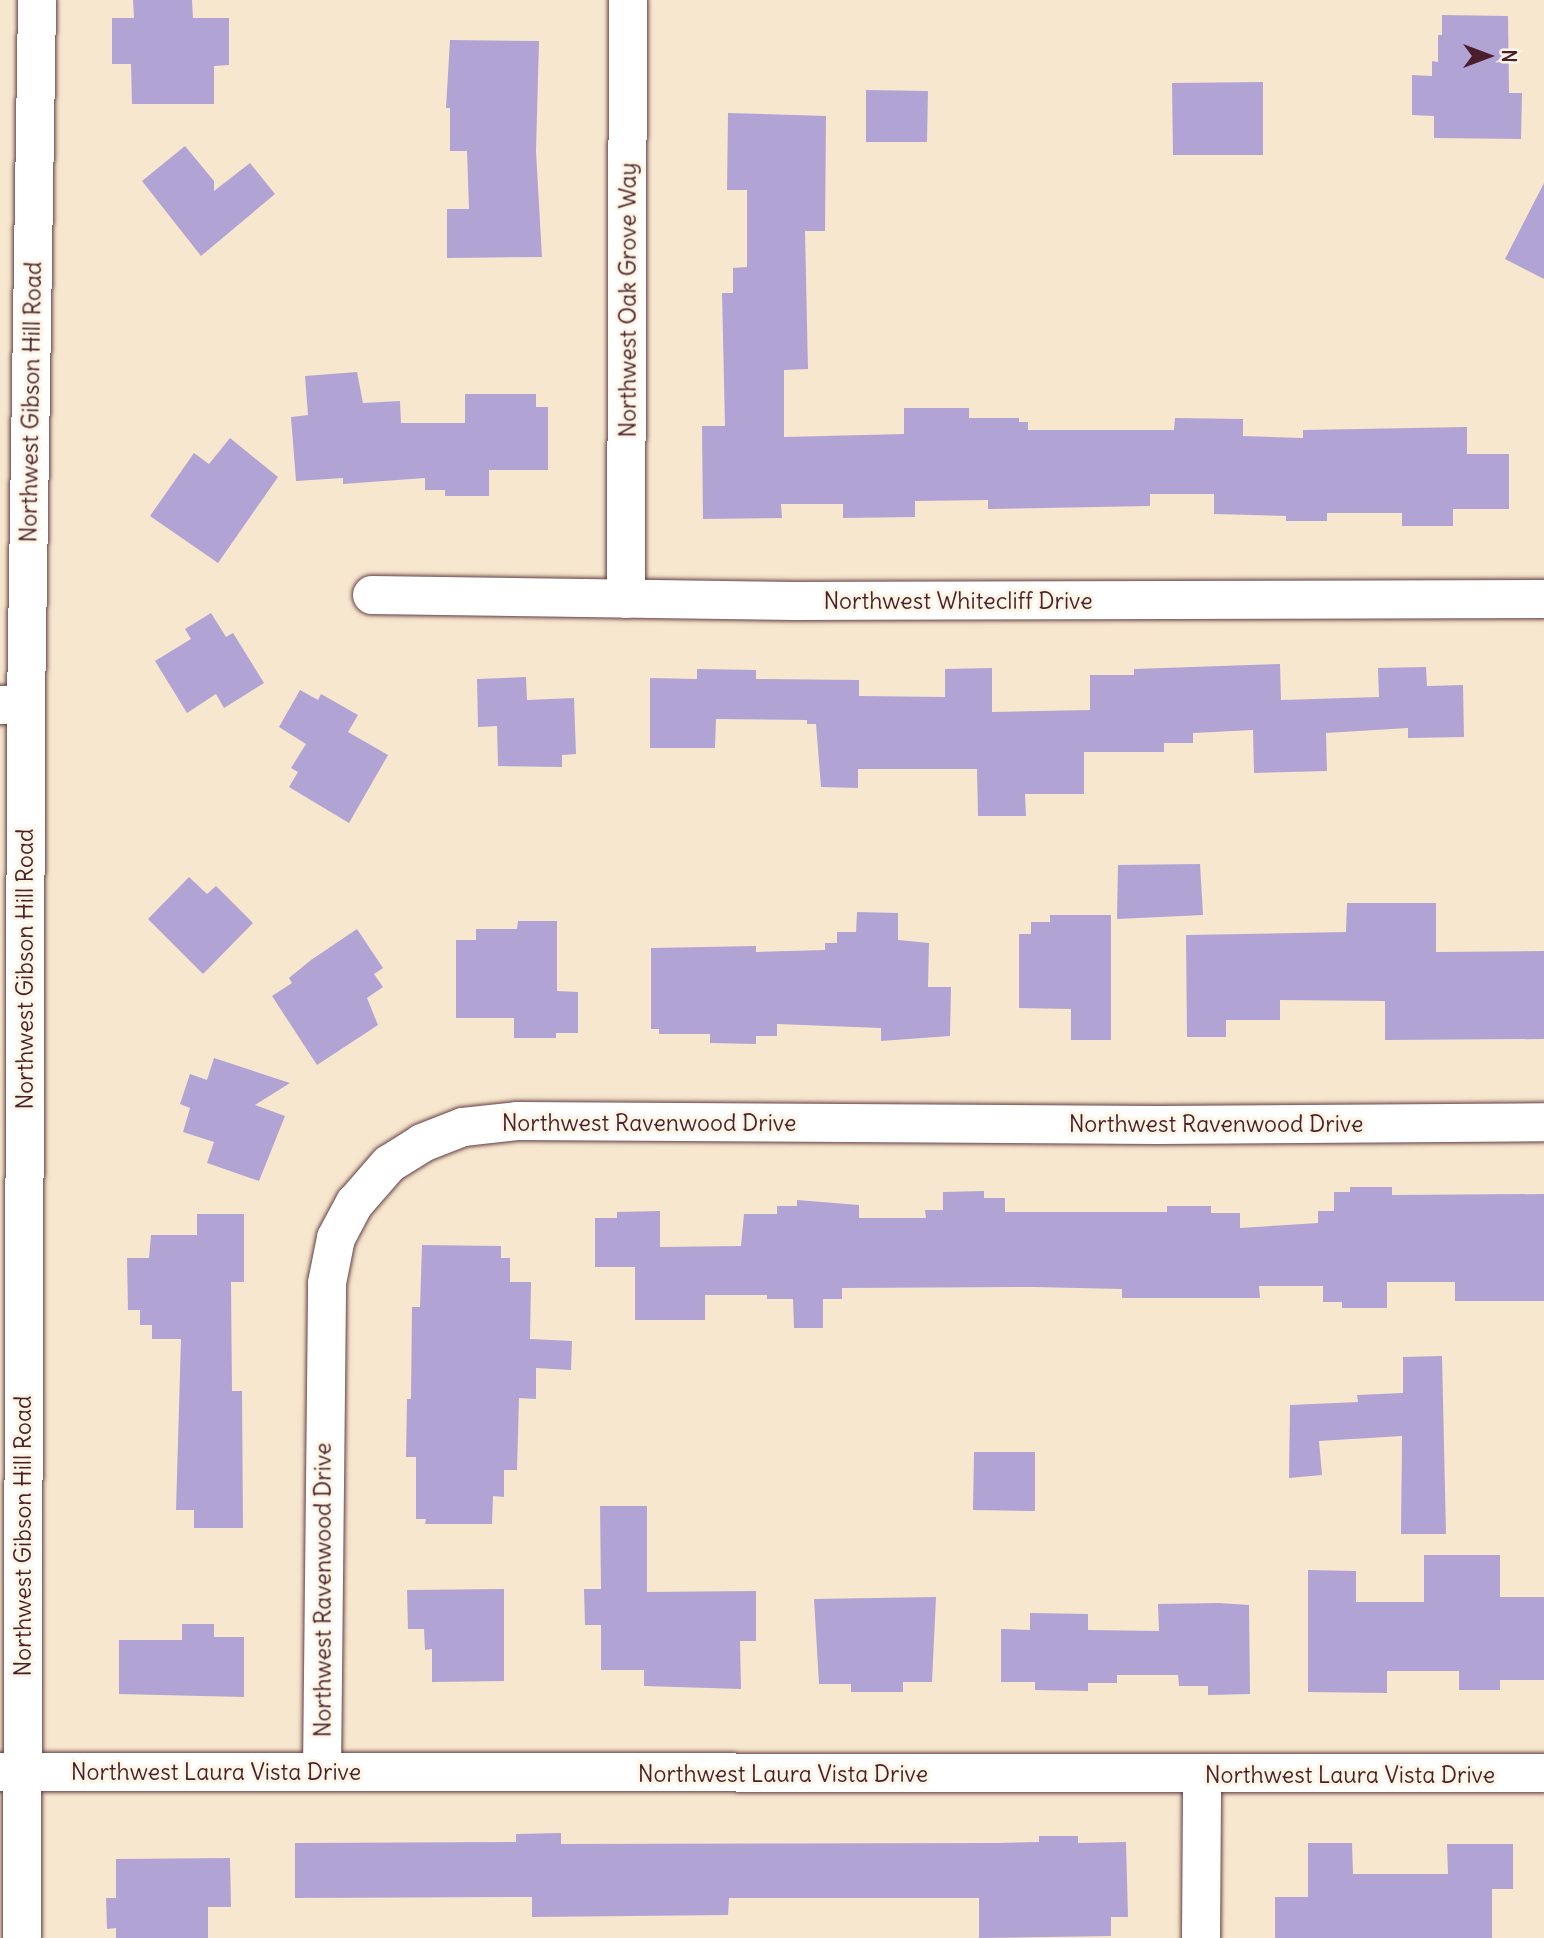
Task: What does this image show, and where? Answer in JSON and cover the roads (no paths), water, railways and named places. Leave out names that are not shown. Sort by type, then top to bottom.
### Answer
[{"type":"street","name":"Northwest Gibson Hill Road","points":[[22,1938],[11,1772],[13,704],[37,0]]},
{"type":"street","name":"Northwest Oak Grove Way","points":[[626,599],[628,0]]},
{"type":"street","name":"Northwest Whitecliff Drive","points":[[372,595],[626,599],[1544,600]]},
{"type":"street","name":"Northwest Ravenwood Drive","points":[[322,1771],[327,1283],[336,1238],[355,1203],[389,1164],[422,1143],[463,1127],[517,1121],[1144,1125],[1544,1122]]},
{"type":"street","name":"Northwest Laura Vista Drive","points":[[11,1772],[1202,1776],[1544,1773]]},
{"type":"street","points":[[1201,1938],[1202,1776]]}]
